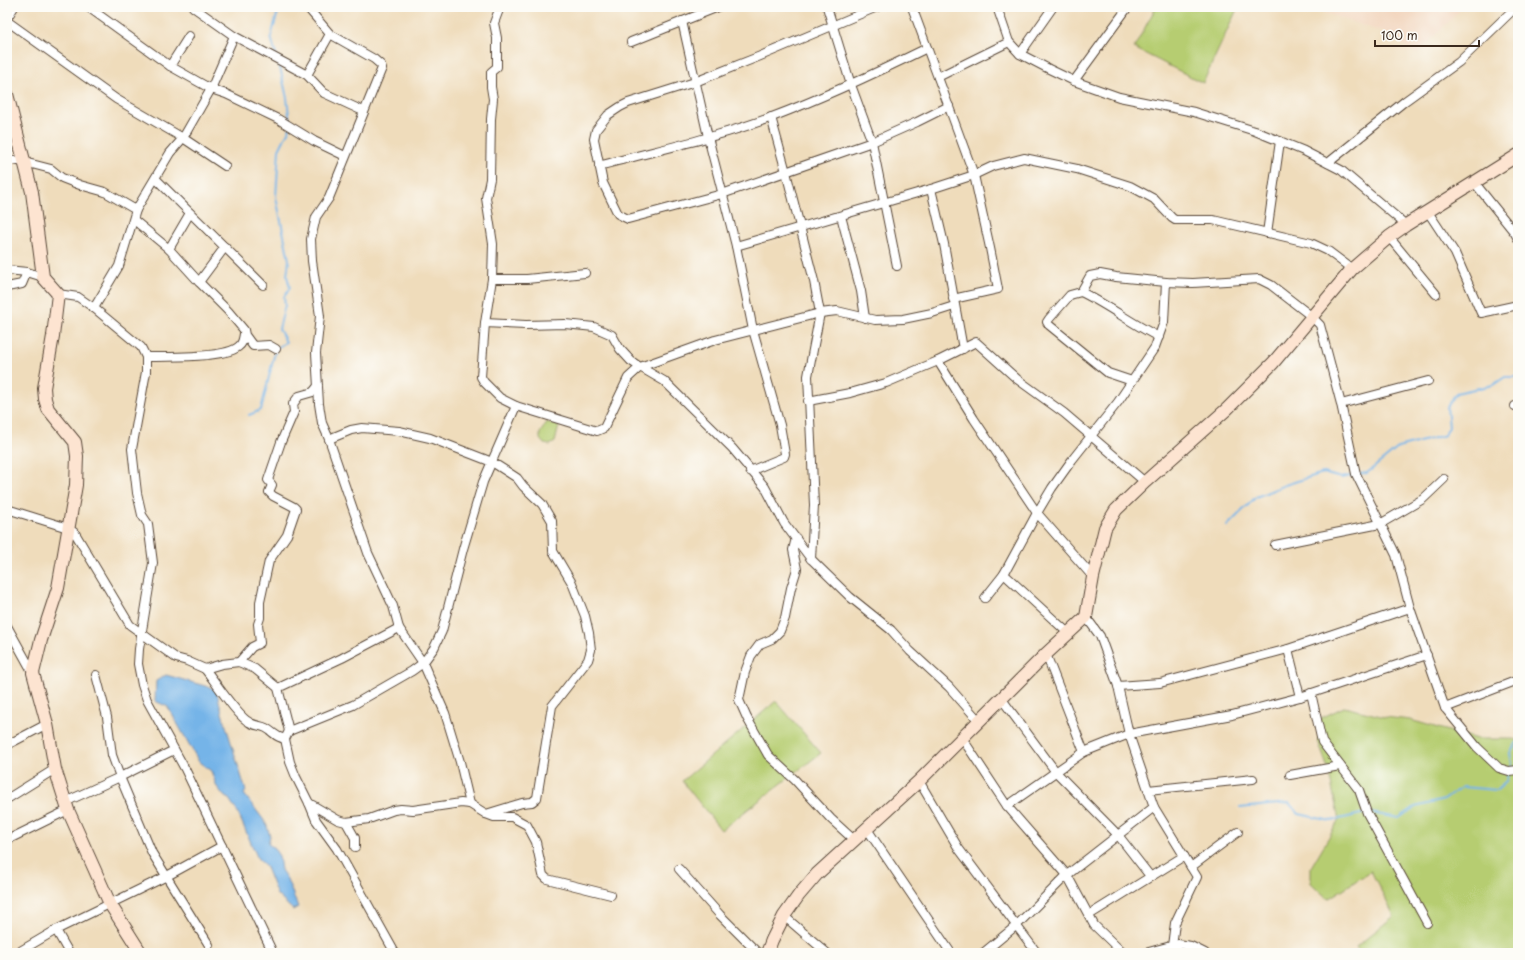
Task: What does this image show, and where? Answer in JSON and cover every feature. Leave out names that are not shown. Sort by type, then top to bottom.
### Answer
[{"type":"street","points":[[7,18],[14,7]]},
{"type":"street","points":[[88,7],[170,66],[211,89],[226,94],[278,119],[314,141],[345,156]]},
{"type":"street","points":[[307,7],[330,34],[374,59],[381,65],[382,68],[363,111],[329,198],[316,217],[311,239],[312,261],[320,316],[316,353],[322,423],[329,439],[368,553],[393,606],[399,628],[423,663],[445,713],[460,762],[470,804]]},
{"type":"street","points":[[500,7],[494,23],[497,38],[497,67],[491,72],[490,87],[493,98],[491,119],[490,179],[486,198],[493,244],[492,279],[485,323],[481,377],[500,398],[516,406],[597,431],[604,428],[628,378],[640,367],[715,340],[820,313],[836,311],[875,320],[903,319],[932,314],[953,302],[998,289],[974,175],[912,7]]},
{"type":"street","points":[[631,42],[718,7]]},
{"type":"street","points":[[827,7],[851,85],[872,142],[897,266]]},
{"type":"street","points":[[877,7],[695,82],[628,103],[608,115],[596,130],[594,139],[603,183],[618,214],[628,219],[722,194],[872,142],[949,106]]},
{"type":"street","points":[[997,7],[1009,42],[1020,54],[1074,81],[1119,97],[1194,112],[1223,120],[1304,151],[1341,170],[1406,225]]},
{"type":"street","points":[[1020,54],[1053,7]]},
{"type":"street","points":[[1074,81],[1128,7]]},
{"type":"street","points":[[198,9],[234,36],[307,75],[324,93],[363,111]]},
{"type":"street","points":[[1328,163],[1406,101],[1459,62],[1516,12]]},
{"type":"street","points":[[7,21],[116,99],[183,138],[225,166]]},
{"type":"street","points":[[682,21],[708,137],[736,246],[753,330],[780,425],[785,454],[784,457],[750,471]]},
{"type":"street","points":[[307,75],[330,34]]},
{"type":"street","points":[[170,66],[189,36]]},
{"type":"street","points":[[94,308],[119,266],[136,210],[156,179],[170,153],[183,138],[211,89],[234,36]]},
{"type":"street","points":[[938,77],[1009,42]]},
{"type":"street","points":[[600,166],[708,137],[771,118],[851,85],[927,48]]},
{"type":"street","points":[[7,94],[32,192],[43,277]]},
{"type":"street","points":[[771,118],[814,281],[820,313],[808,376],[814,505],[811,559]]},
{"type":"street","points":[[1267,233],[1280,141]]},
{"type":"street","points":[[767,953],[784,916],[798,895],[817,874],[919,781],[980,721],[1001,698],[1086,617],[1093,576],[1105,528],[1116,510],[1227,409],[1273,363],[1311,316],[1352,270],[1406,225],[1518,155]]},
{"type":"street","points":[[736,246],[930,189],[974,175],[993,166],[1024,158],[1077,169],[1130,186],[1154,199],[1175,220],[1213,220],[1319,246],[1352,270]]},
{"type":"street","points":[[7,159],[51,169],[62,178],[105,192],[136,210]]},
{"type":"street","points":[[156,179],[263,285]]},
{"type":"street","points":[[1474,182],[1515,232],[1518,239]]},
{"type":"street","points":[[930,189],[944,244],[962,349]]},
{"type":"street","points":[[1428,212],[1454,253],[1481,313],[1518,305]]},
{"type":"street","points":[[169,249],[190,213]]},
{"type":"street","points":[[840,216],[861,291],[865,318]]},
{"type":"street","points":[[134,220],[169,249],[244,330],[244,334],[254,346],[269,345],[276,349]]},
{"type":"street","points":[[1390,237],[1436,294]]},
{"type":"street","points":[[199,282],[225,247]]},
{"type":"street","points":[[7,270],[27,272],[43,277],[58,294],[78,297],[94,308],[141,347],[146,357],[146,372],[132,449],[137,493],[142,514],[148,524],[153,563],[138,664],[142,686],[147,700],[185,769],[273,953]]},
{"type":"street","points":[[7,287],[22,284],[27,272]]},
{"type":"street","points":[[492,279],[527,279],[586,273]]},
{"type":"street","points":[[1081,292],[1090,276],[1100,274],[1166,282],[1193,283],[1258,279],[1271,285],[1311,316],[1320,326],[1341,404],[1356,474],[1396,555],[1410,608],[1445,708],[1477,747],[1499,768],[1509,771],[1518,770]]},
{"type":"street","points":[[985,598],[1004,574],[1037,513],[1064,471],[1118,402],[1155,346],[1164,322],[1166,282]]},
{"type":"street","points":[[1132,381],[1108,372],[1049,325],[1049,319],[1070,295],[1081,292],[1100,301],[1139,327],[1159,338]]},
{"type":"street","points":[[33,673],[41,640],[58,588],[76,485],[77,456],[75,442],[48,409],[45,399],[44,388],[53,336],[58,294]]},
{"type":"street","points":[[485,323],[526,325],[565,324],[594,327],[612,335],[620,350],[630,361],[664,381],[732,448],[765,487],[784,523],[811,559],[850,597],[891,630],[910,651],[949,687],[980,721]]},
{"type":"street","points":[[146,357],[199,356],[230,352],[238,347],[242,342],[244,334]]},
{"type":"street","points":[[808,401],[850,393],[886,383],[938,361],[976,342],[1017,379],[1064,413],[1145,482]]},
{"type":"street","points":[[938,361],[974,419],[1037,513],[1093,576]]},
{"type":"street","points":[[1341,404],[1428,381]]},
{"type":"street","points":[[239,662],[252,647],[260,642],[258,624],[260,618],[260,602],[269,561],[287,535],[296,509],[294,506],[273,496],[269,492],[272,485],[268,480],[281,442],[294,412],[293,404],[299,396],[314,392],[318,386]]},
{"type":"street","points":[[7,509],[68,528],[75,533],[130,625],[176,658],[205,669],[247,722],[263,726],[277,737],[287,735],[352,705],[412,672],[423,663],[434,648],[442,631],[482,482],[516,406]]},
{"type":"street","points":[[329,439],[351,430],[362,428],[399,431],[430,438],[492,462],[517,478],[523,486],[542,504],[552,521],[553,551],[572,583],[585,616],[591,650],[588,660],[552,706],[537,798],[532,802],[522,803],[486,814]]},
{"type":"street","points":[[1274,545],[1380,524],[1423,499],[1444,480]]},
{"type":"street","points":[[796,538],[793,550],[797,569],[790,588],[785,618],[780,631],[772,639],[760,644],[751,656],[745,672],[739,700],[747,718],[768,755],[795,780],[831,819],[854,840]]},
{"type":"street","points":[[1004,574],[1068,633]]},
{"type":"street","points":[[1118,686],[1160,683],[1288,649],[1410,608]]},
{"type":"street","points":[[1086,617],[1100,636],[1118,686],[1129,734],[1154,807],[1197,877],[1175,923],[1172,946]]},
{"type":"street","points":[[7,626],[33,673],[47,724],[55,769],[67,806],[110,904],[141,953]]},
{"type":"street","points":[[278,688],[342,658],[399,628]]},
{"type":"street","points":[[1288,649],[1300,697]]},
{"type":"street","points":[[1046,654],[1084,752]]},
{"type":"street","points":[[1007,806],[1084,752],[1129,734],[1232,715],[1300,697],[1427,654]]},
{"type":"street","points":[[205,669],[222,664],[239,662],[255,669],[278,688],[286,716],[290,762],[296,777],[316,820],[345,863],[395,953]]},
{"type":"street","points":[[96,675],[107,717],[112,755],[120,778],[152,853],[209,945]]},
{"type":"street","points":[[1445,708],[1518,680]]},
{"type":"street","points":[[1311,693],[1322,742],[1359,790],[1367,813],[1427,923]]},
{"type":"street","points":[[1001,698],[1056,772],[1118,835],[1150,876]]},
{"type":"street","points":[[7,745],[47,724]]},
{"type":"street","points":[[962,738],[1007,806],[1067,875],[1094,925],[1123,953]]},
{"type":"street","points":[[7,840],[67,806],[174,750]]},
{"type":"street","points":[[1290,775],[1340,766]]},
{"type":"street","points":[[7,800],[55,769]]},
{"type":"street","points":[[1148,790],[1253,779]]},
{"type":"street","points":[[919,781],[959,849],[1037,953]]},
{"type":"street","points":[[309,803],[338,820],[346,822],[369,819],[394,810],[413,810],[461,803],[470,804],[494,817],[512,817],[527,825],[536,842],[543,875],[547,879],[611,895]]},
{"type":"street","points":[[983,953],[1017,925],[1067,875],[1154,807]]},
{"type":"street","points":[[346,822],[354,838],[355,847]]},
{"type":"street","points":[[867,829],[951,953]]},
{"type":"street","points":[[1191,867],[1238,832]]},
{"type":"street","points":[[17,953],[56,930],[167,876],[222,846]]},
{"type":"street","points":[[1089,915],[1184,856]]},
{"type":"street","points":[[679,869],[720,915],[758,953]]},
{"type":"street","points":[[784,916],[827,953]]},
{"type":"street","points":[[56,930],[70,953]]},
{"type":"street","points":[[1145,953],[1178,944],[1185,945],[1205,953]]},
{"type":"shaded area","points":[[1307,7],[1463,7],[1417,54],[1385,33]]},
{"type":"green space","points":[[1156,7],[1238,7],[1203,83],[1134,48]]},
{"type":"green space","points":[[547,422],[559,426],[555,442],[550,445],[544,444],[540,439],[540,433]]},
{"type":"green space","points":[[776,701],[821,753],[721,830],[682,781]]},
{"type":"green space","points":[[1344,707],[1385,717],[1410,720],[1477,739],[1515,739],[1518,737],[1518,953],[1361,953],[1356,947],[1394,916],[1371,871],[1328,899],[1311,883],[1311,867],[1339,820],[1328,769],[1318,741],[1321,718]]},
{"type":"water","points":[[166,675],[216,689],[246,791],[244,794],[266,823],[270,836],[268,844],[273,847],[279,856],[281,870],[287,879],[298,907],[293,910],[277,895],[265,865],[258,859],[237,811],[229,799],[225,797],[217,787],[211,771],[199,762],[168,707],[155,701],[156,681]]},
{"type":"waterway","points":[[276,55],[271,37],[277,15],[281,7]]},
{"type":"waterway","points":[[279,63],[287,98],[290,124]]},
{"type":"waterway","points":[[277,348],[286,342],[279,329],[285,305],[284,297],[290,288],[287,276],[289,260],[276,197],[279,150],[290,128]]},
{"type":"waterway","points":[[249,415],[261,410],[275,352]]},
{"type":"waterway","points":[[1359,474],[1367,473],[1398,448],[1445,435],[1449,427],[1447,407],[1456,393],[1493,385],[1505,377],[1518,377]]},
{"type":"waterway","points":[[1227,526],[1256,497],[1285,485],[1323,473],[1341,478],[1355,475]]},
{"type":"waterway","points":[[1510,769],[1512,764],[1510,753],[1515,744],[1518,743]]},
{"type":"waterway","points":[[1371,813],[1399,818],[1415,807],[1444,800],[1462,787],[1497,790],[1506,782],[1508,774]]},
{"type":"waterway","points":[[1240,808],[1289,803],[1299,814],[1331,821],[1365,813]]}]
